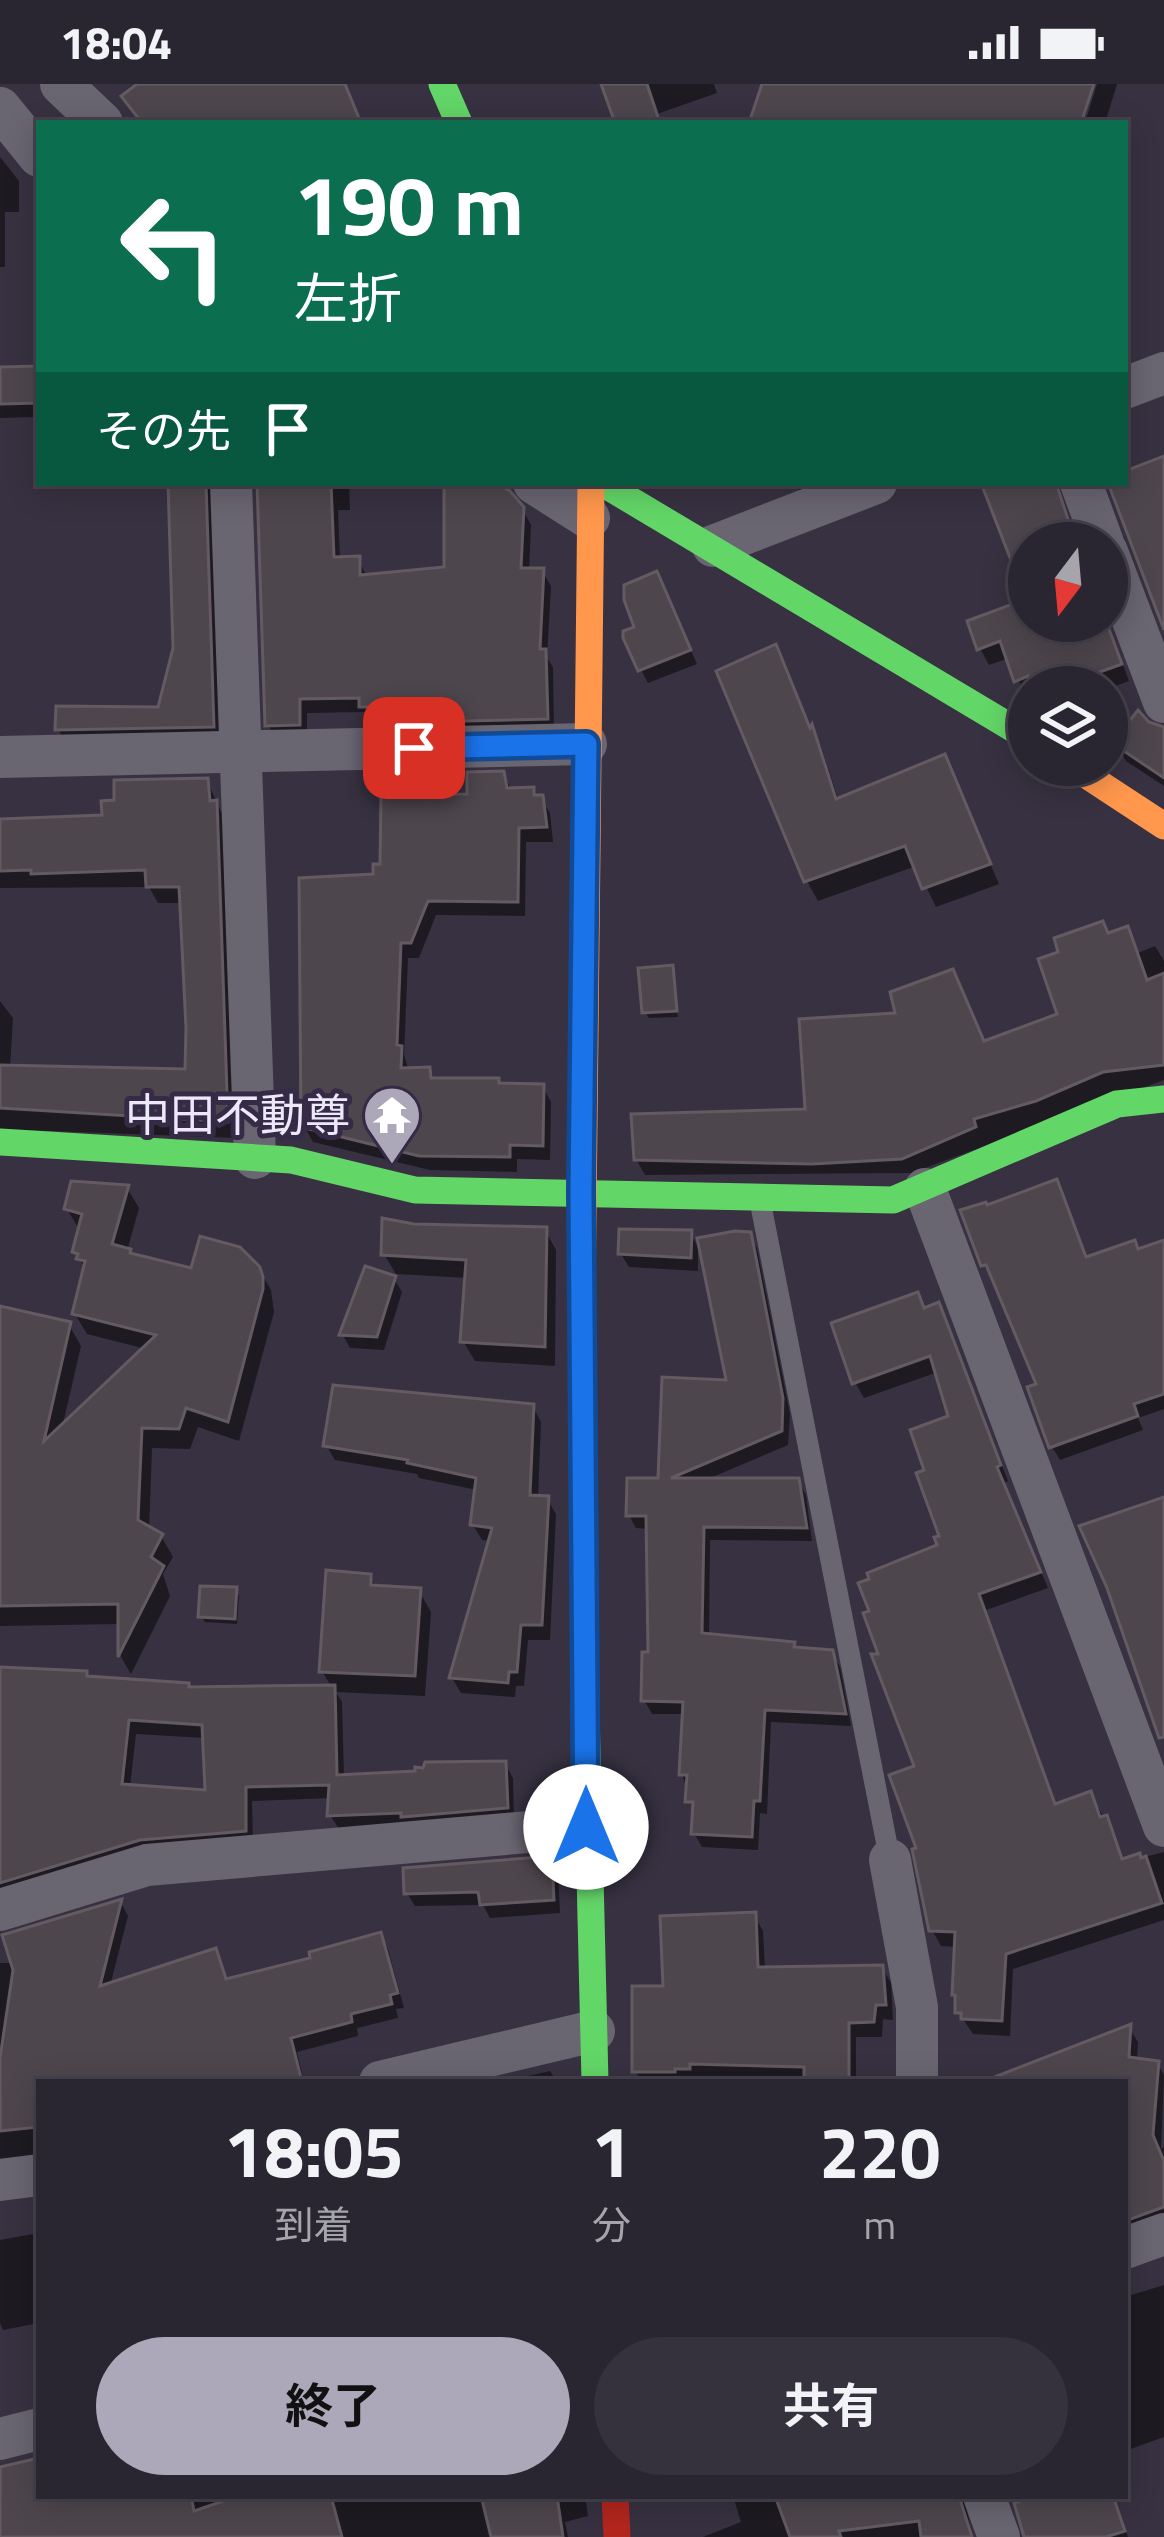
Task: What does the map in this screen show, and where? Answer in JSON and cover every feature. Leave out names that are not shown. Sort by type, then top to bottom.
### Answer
[{"type":"street","points":[[62,84],[99,120]]},
{"type":"street","points":[[442,84],[458,120]]},
{"type":"street","points":[[0,108],[36,152]]},
{"type":"street","points":[[1128,387],[1164,374]]},
{"type":"street","points":[[231,486],[255,1158]]},
{"type":"street","points":[[550,486],[594,494],[713,546],[1008,725]]},
{"type":"street","points":[[713,546],[868,486]]},
{"type":"street","points":[[1082,486],[1095,522]]},
{"type":"street","points":[[594,494],[581,1191],[586,1827],[595,2079]]},
{"type":"street","points":[[1128,607],[1164,702]]},
{"type":"street","points":[[0,757],[586,744]]},
{"type":"street","points":[[1103,786],[1164,826]]},
{"type":"street","points":[[0,1142],[291,1160],[415,1190],[893,1200],[1118,1104],[1164,1099]]},
{"type":"street","points":[[926,1189],[1150,1747],[1164,1826]]},
{"type":"street","points":[[0,1910],[147,1865],[586,1827]]},
{"type":"street","points":[[890,1860],[917,2007],[917,2079]]},
{"type":"street","points":[[393,2079],[594,2031]]},
{"type":"street","points":[[0,2180],[36,2175]]},
{"type":"street","points":[[1128,2247],[1164,2234]]},
{"type":"street","points":[[0,2439],[36,2430]]},
{"type":"street","points":[[614,2499],[617,2537]]},
{"type":"street","points":[[985,2499],[999,2537]]},
{"type":"lane","points":[[759,1199],[890,1860]]},
{"type":"building","points":[[137,84],[345,84],[360,120],[140,120],[121,96]]},
{"type":"building","points":[[601,84],[647,84],[659,120],[614,120]]},
{"type":"building","points":[[762,84],[1094,84],[1082,120],[750,120]]},
{"type":"building","points":[[36,366],[36,403],[0,404],[0,367]]},
{"type":"building","points":[[1164,456],[1164,630],[1128,536],[1128,522],[1123,522],[1109,486],[1128,486],[1128,470]]},
{"type":"building","points":[[168,486],[206,486],[214,727],[55,730],[56,706],[158,707],[173,648]]},
{"type":"building","points":[[257,486],[331,486],[334,557],[360,556],[360,575],[444,567],[444,486],[501,486],[510,491],[524,507],[521,568],[544,568],[540,649],[546,649],[548,719],[382,723],[380,707],[359,707],[359,698],[300,699],[300,725],[265,726]]},
{"type":"building","points":[[982,486],[1057,486],[1069,522],[1008,522],[1008,553]]},
{"type":"building","points":[[657,571],[691,650],[638,671],[623,638],[623,631],[634,627],[624,585]]},
{"type":"building","points":[[1008,606],[1008,642],[1114,642],[1122,664],[1009,666],[1000,641],[977,650],[967,621]]},
{"type":"building","points":[[776,644],[810,728],[812,724],[836,799],[945,754],[991,864],[922,889],[905,846],[804,882],[716,671]]},
{"type":"building","points":[[1138,710],[1149,722],[1164,727],[1164,778],[1128,754],[1128,723]]},
{"type":"building","points":[[504,771],[507,788],[534,787],[534,795],[543,795],[547,827],[519,828],[518,902],[428,901],[411,943],[401,943],[397,1045],[402,1046],[401,1068],[430,1067],[431,1078],[499,1078],[499,1083],[544,1084],[543,1146],[510,1145],[510,1157],[419,1156],[301,1127],[299,878],[373,874],[373,864],[380,864],[381,795],[467,794],[467,772]]},
{"type":"building","points":[[208,778],[210,801],[217,800],[228,1122],[0,1108],[0,1065],[185,1069],[186,1028],[179,887],[146,887],[145,870],[0,871],[0,819],[102,815],[101,801],[114,800],[114,780]]},
{"type":"building","points":[[1103,921],[1108,933],[1128,926],[1147,980],[1164,973],[1164,1065],[1103,1072],[1036,1101],[974,1119],[976,1127],[902,1159],[812,1164],[634,1160],[631,1114],[805,1109],[799,1019],[895,1013],[890,992],[953,969],[984,1041],[1057,1014],[1038,959],[1058,952],[1054,938]]},
{"type":"building","points":[[673,965],[677,1011],[642,1013],[638,968]]},
{"type":"building","points":[[1057,1179],[1086,1257],[1135,1240],[1138,1249],[1164,1240],[1164,1394],[1134,1404],[1138,1416],[1049,1448],[1027,1387],[1036,1384],[960,1210]]},
{"type":"building","points":[[71,1181],[129,1185],[112,1244],[131,1249],[130,1253],[191,1268],[200,1236],[240,1247],[260,1267],[263,1277],[228,1422],[186,1408],[179,1429],[142,1428],[138,1520],[163,1534],[151,1557],[164,1566],[118,1657],[118,1604],[0,1606],[0,1306],[71,1322],[44,1441],[156,1335],[72,1314],[85,1261],[72,1252],[82,1214],[64,1209]]},
{"type":"building","points":[[382,1218],[414,1224],[547,1227],[545,1347],[460,1342],[466,1260],[381,1255]]},
{"type":"building","points":[[619,1229],[692,1230],[691,1258],[618,1254]]},
{"type":"building","points":[[751,1232],[783,1398],[782,1431],[671,1478],[799,1478],[807,1528],[704,1527],[702,1633],[833,1650],[846,1714],[765,1710],[760,1801],[754,1801],[752,1837],[691,1834],[693,1802],[685,1802],[687,1775],[679,1775],[683,1702],[641,1701],[642,1652],[648,1652],[646,1516],[626,1516],[627,1478],[658,1478],[662,1377],[726,1380],[697,1238]]},
{"type":"building","points":[[365,1266],[396,1276],[377,1337],[339,1335]]},
{"type":"building","points":[[918,1292],[924,1308],[939,1302],[1001,1465],[997,1467],[1041,1572],[979,1594],[1055,1804],[1091,1791],[1100,1817],[1107,1815],[1122,1859],[1140,1853],[1141,1858],[1146,1856],[1162,1903],[1006,1954],[1002,2021],[961,2019],[961,2013],[955,2013],[955,1932],[929,1931],[912,1849],[916,1848],[889,1775],[914,1766],[871,1654],[878,1654],[858,1583],[869,1579],[867,1573],[937,1545],[934,1537],[939,1536],[916,1473],[924,1470],[910,1430],[948,1416],[930,1356],[852,1384],[831,1323]]},
{"type":"building","points":[[333,1385],[534,1404],[530,1495],[549,1496],[542,1625],[521,1625],[517,1672],[509,1672],[508,1683],[449,1678],[492,1528],[470,1525],[476,1478],[408,1460],[323,1446]]},
{"type":"building","points":[[1164,1497],[1164,1737],[1159,1738],[1107,1588],[1079,1526]]},
{"type":"building","points":[[326,1570],[371,1574],[371,1585],[421,1588],[415,1676],[319,1672]]},
{"type":"building","points":[[200,1586],[237,1587],[235,1619],[198,1617]]},
{"type":"building","points":[[0,1667],[87,1671],[87,1676],[189,1683],[189,1687],[335,1685],[337,1775],[415,1771],[425,1762],[506,1761],[508,1808],[401,1817],[401,1813],[327,1816],[329,1785],[246,1787],[246,1831],[140,1840],[0,1883]],"holes":[[[129,1720],[202,1725],[205,1790],[122,1784]]]},
{"type":"building","points":[[552,1856],[554,1900],[480,1905],[478,1892],[404,1894],[403,1868]]},
{"type":"building","points":[[122,1899],[100,1986],[216,1948],[226,1979],[310,1958],[309,1952],[381,1932],[398,1993],[390,1995],[392,2004],[351,2014],[352,2022],[291,2038],[301,2079],[36,2079],[36,2127],[0,2131],[0,2058],[13,1970],[2,1935]]},
{"type":"building","points":[[756,1912],[758,1967],[883,1965],[886,2005],[876,2005],[874,2022],[849,2023],[849,2079],[804,2079],[804,2067],[690,2064],[690,2069],[675,2072],[632,2072],[632,1986],[663,1986],[660,1916]]},
{"type":"building","points":[[1131,2024],[1129,2057],[1159,2061],[1153,2135],[1164,2161],[1164,2207],[1128,2220],[1128,2079],[990,2079]]},
{"type":"building","points":[[36,2459],[36,2499],[192,2499],[194,2511],[229,2499],[332,2499],[342,2537],[0,2537],[0,2467]]},
{"type":"building","points":[[482,2499],[557,2499],[563,2537],[491,2537]]},
{"type":"building","points":[[776,2499],[960,2499],[972,2537],[921,2537],[919,2521],[839,2531],[841,2537],[790,2537]]},
{"type":"building","points":[[1114,2499],[1125,2531],[1106,2537],[1024,2537],[1014,2503]]},
{"type":"traffic: fast","points":[[442,84],[458,120]]},
{"type":"traffic: fast","points":[[607,486],[1008,725]]},
{"type":"traffic: fast","points":[[0,1142],[291,1160],[415,1190],[893,1200],[1117,1104],[1164,1099]]},
{"type":"traffic: fast","points":[[585,1669],[595,2079]]},
{"type":"traffic: slow","points":[[582,1305],[591,486]]},
{"type":"traffic: slow","points":[[1103,786],[1164,826]]},
{"type":"traffic: jam","points":[[582,1305],[585,1669]]},
{"type":"traffic: jam","points":[[615,2499],[617,2537]]},
{"type":"place","name":"中田不動尊","points":[[392,1166]]},
{"type":"route","points":[[414,748],[586,744],[581,1191],[586,1827]]}]
